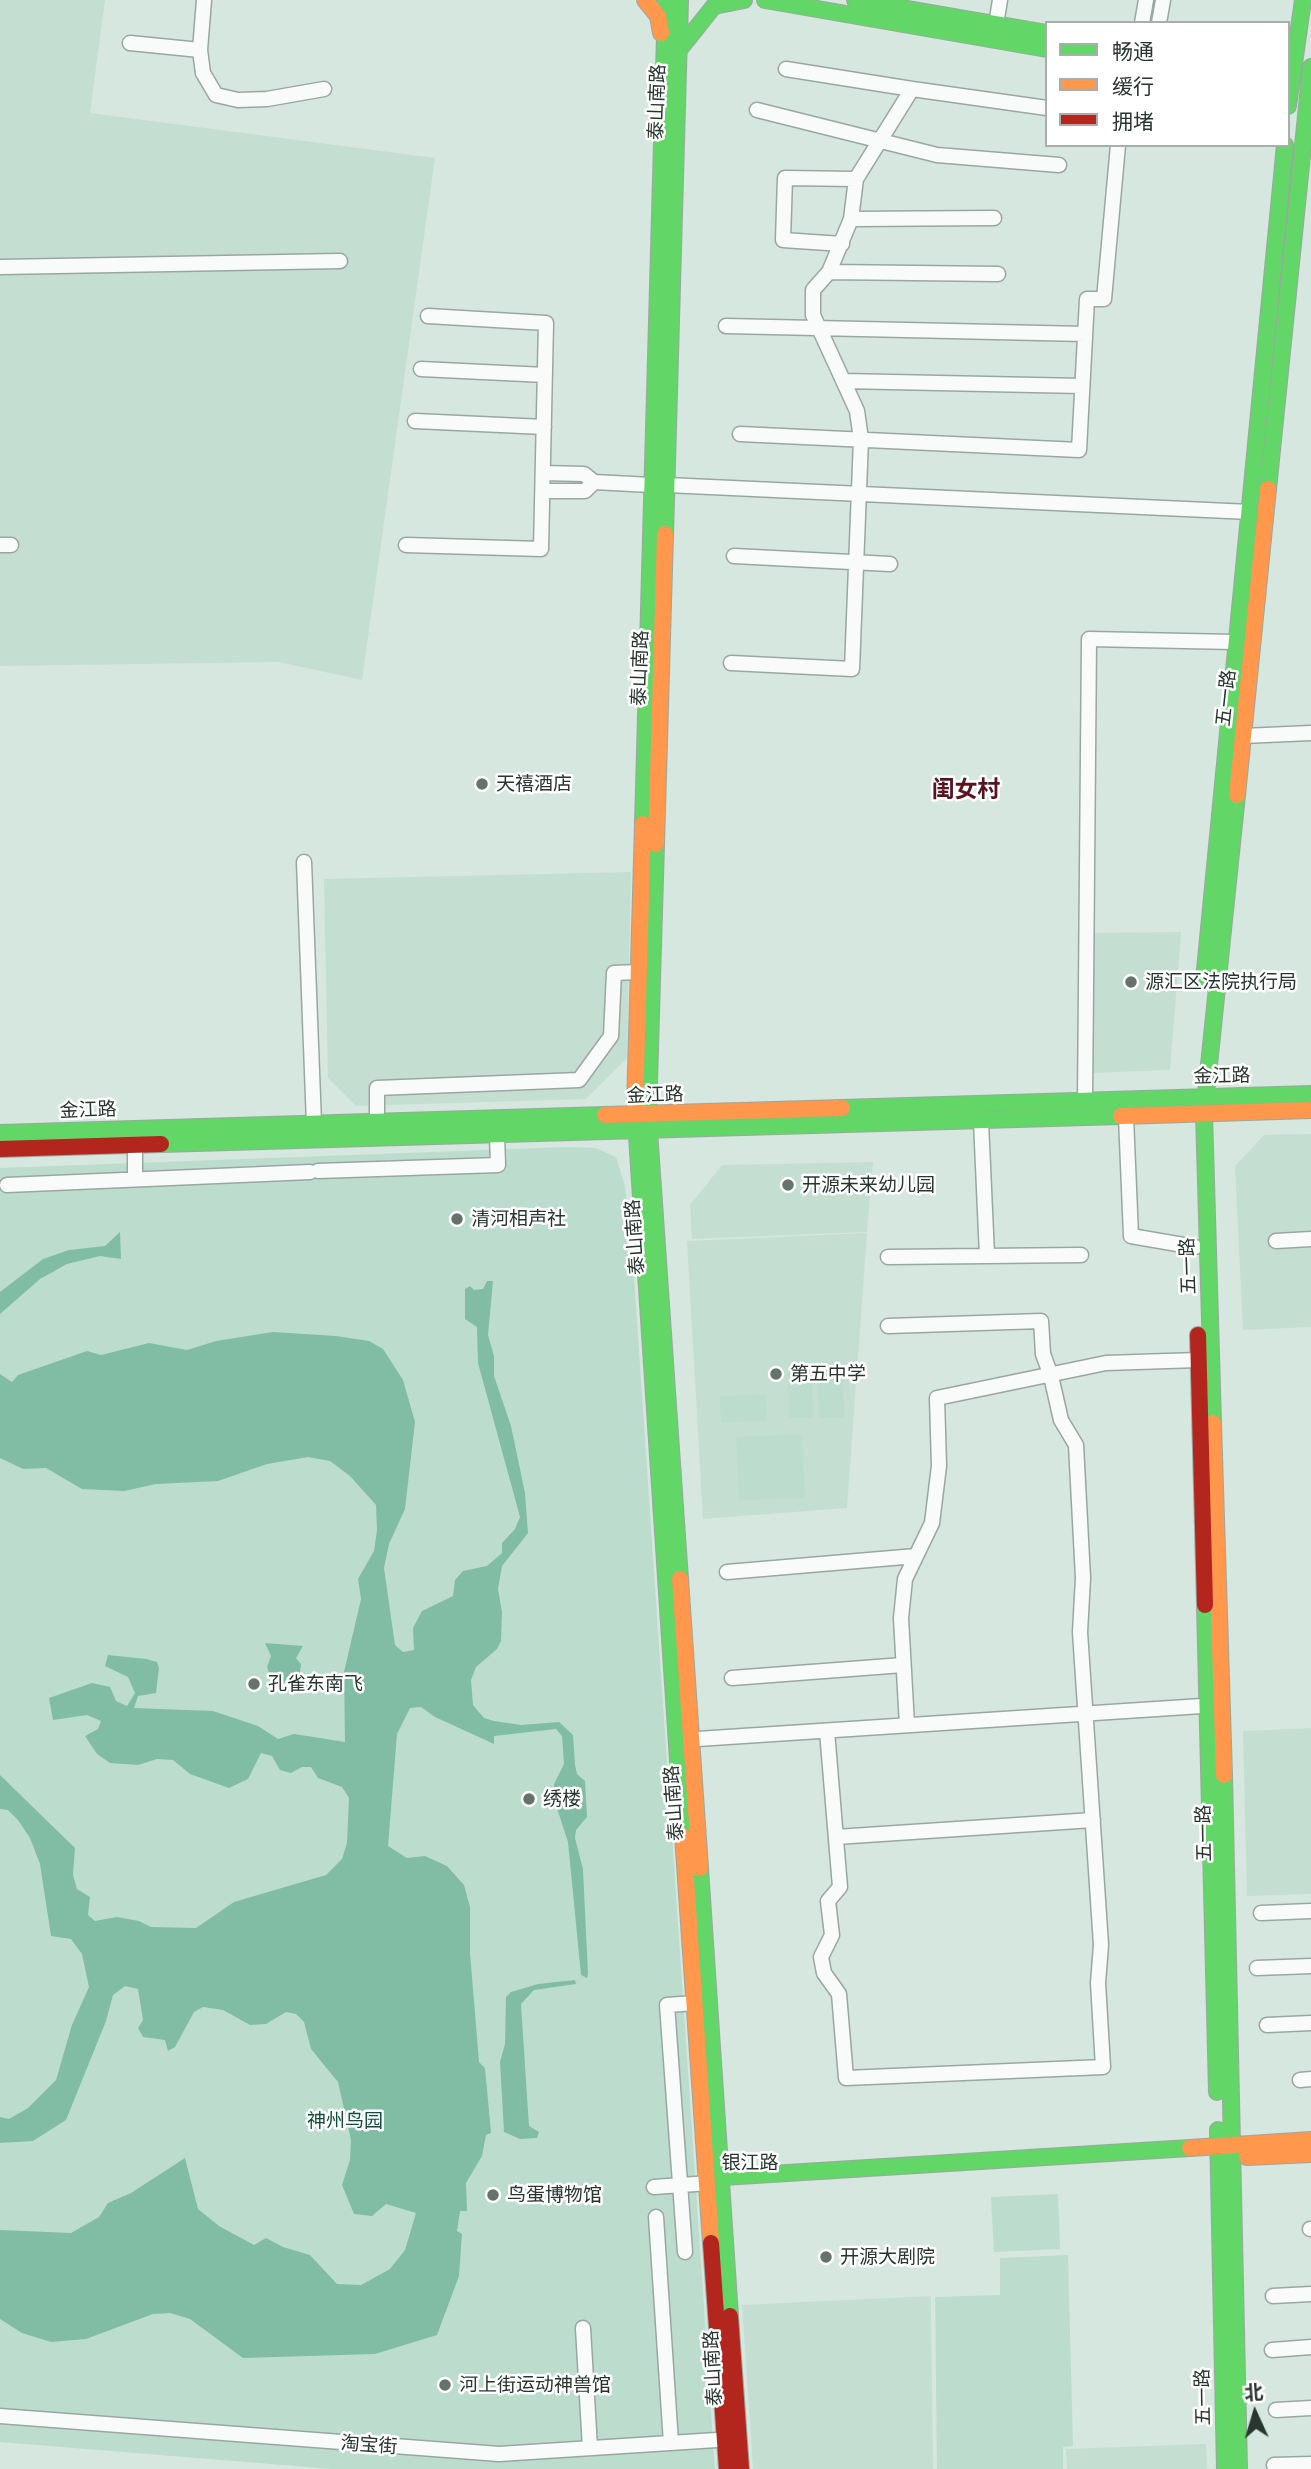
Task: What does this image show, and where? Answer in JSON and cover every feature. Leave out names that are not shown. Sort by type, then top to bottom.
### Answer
[{"type":"street","points":[[204,0],[200,50],[210,89],[224,99],[267,99],[324,89]]},
{"type":"street","points":[[645,0],[657,16],[672,51],[714,6],[744,0]]},
{"type":"street","name":"泰山南路","points":[[666,0],[672,51]]},
{"type":"street","name":"泰山南路","points":[[641,1124],[672,51],[680,0]]},
{"type":"street","points":[[765,0],[995,32],[1045,33]]},
{"type":"street","points":[[855,0],[995,32],[1045,48]]},
{"type":"street","points":[[995,32],[1000,0]]},
{"type":"street","points":[[1142,21],[1146,0]]},
{"type":"street","points":[[1159,21],[1163,0]]},
{"type":"street","points":[[1303,0],[1290,80],[1310,80]]},
{"type":"street","points":[[130,43],[200,50]]},
{"type":"street","points":[[786,69],[1045,108]]},
{"type":"street","name":"五一路","points":[[1239,2469],[1225,2151],[1199,1105],[1266,528],[1310,80]]},
{"type":"street","points":[[730,663],[852,669],[861,439],[857,411],[813,315],[813,290],[829,272],[842,244],[851,219],[856,179],[912,89]]},
{"type":"street","points":[[757,110],[937,155],[1059,165]]},
{"type":"street","points":[[740,433],[1079,450],[1087,299],[1104,299],[1118,147]]},
{"type":"street","name":"五一路","points":[[1215,1705],[1198,1360],[1195,1247],[1199,1105],[1234,642],[1249,519],[1284,147]]},
{"type":"street","points":[[842,244],[783,240],[785,178],[856,179]]},
{"type":"street","points":[[851,219],[994,218]]},
{"type":"street","points":[[0,267],[340,261]]},
{"type":"street","points":[[829,272],[998,274]]},
{"type":"street","points":[[407,545],[541,548],[546,323],[428,316]]},
{"type":"street","points":[[726,326],[1085,334]]},
{"type":"street","points":[[421,369],[545,375]]},
{"type":"street","points":[[843,381],[1082,386]]},
{"type":"street","points":[[415,421],[544,427]]},
{"type":"street","points":[[544,473],[584,474],[594,482],[1249,519],[1266,528]]},
{"type":"street","points":[[543,491],[585,491],[594,482]]},
{"type":"street","points":[[734,556],[890,564]]},
{"type":"street","points":[[1085,1101],[1089,639],[1234,642]]},
{"type":"street","points":[[1242,736],[1311,733]]},
{"type":"street","points":[[304,862],[314,1124]]},
{"type":"street","name":"泰山南路","points":[[646,916],[637,972],[641,1124],[718,2182],[732,2439],[727,2469]]},
{"type":"street","points":[[377,1130],[377,1088],[579,1080],[611,1036],[614,972],[637,972]]},
{"type":"street","name":"金江路","points":[[902,1115],[981,1121],[1126,1116],[1199,1105],[1311,1094]]},
{"type":"street","name":"金江路","points":[[0,1133],[135,1137],[641,1124],[902,1115],[1085,1101],[1311,1110]]},
{"type":"street","points":[[1126,1116],[1131,1236],[1195,1247]]},
{"type":"street","points":[[981,1121],[987,1256]]},
{"type":"street","name":"金江路","points":[[0,1149],[314,1124],[497,1136],[641,1124]]},
{"type":"street","points":[[7,1185],[498,1165],[497,1136]]},
{"type":"street","points":[[135,1137],[135,1179]]},
{"type":"street","points":[[1276,1241],[1311,1238]]},
{"type":"street","points":[[888,1257],[1082,1255]]},
{"type":"street","points":[[827,1731],[840,1887],[828,1901],[832,1935],[821,1957],[824,1973],[839,1994],[846,2078],[1103,2067],[1098,1983],[1101,1945],[1080,1632],[1083,1578],[1076,1445],[1061,1420],[1051,1375],[1042,1354],[1041,1321],[888,1326]]},
{"type":"street","points":[[907,1725],[901,1618],[905,1579],[932,1523],[939,1466],[937,1398],[1106,1363],[1198,1360]]},
{"type":"street","points":[[727,1572],[916,1556]]},
{"type":"street","points":[[732,1678],[903,1665]]},
{"type":"street","points":[[684,1740],[1215,1705]]},
{"type":"street","name":"泰山南路","points":[[684,1740],[695,2003],[718,2182]]},
{"type":"street","points":[[836,1837],[1093,1820]]},
{"type":"street","points":[[1261,1913],[1311,1911]]},
{"type":"street","points":[[1257,1968],[1311,1966]]},
{"type":"street","points":[[685,2252],[667,2005],[695,2003]]},
{"type":"street","points":[[1267,2025],[1311,2023]]},
{"type":"street","name":"银江路","points":[[718,2182],[1225,2151],[1311,2140]]},
{"type":"street","name":"五一路","points":[[1225,2151],[1225,2469]]},
{"type":"street","name":"银江路","points":[[1225,2151],[1311,2154]]},
{"type":"street","points":[[654,2187],[718,2182]]},
{"type":"street","points":[[656,2217],[671,2443]]},
{"type":"street","points":[[1273,2296],[1311,2294]]},
{"type":"street","points":[[583,2328],[590,2448]]},
{"type":"street","points":[[1272,2350],[1311,2347]]},
{"type":"street","points":[[1276,2410],[1311,2408]]},
{"type":"street","name":"淘宝街","points":[[0,2416],[499,2454],[732,2439]]},
{"type":"street","name":"泰山南路","points":[[732,2439],[741,2469]]},
{"type":"street","points":[[1275,2465],[1311,2464]]},
{"type":"shaded area","points":[[0,0],[105,0],[90,113],[435,158],[362,680],[279,662],[0,666]]},
{"type":"shaded area","points":[[631,872],[627,1058],[586,1099],[356,1106],[328,1078],[324,879]]},
{"type":"shaded area","points":[[1181,932],[1170,1070],[1093,1073],[1093,933]]},
{"type":"shaded area","points":[[1311,1134],[1311,1327],[1243,1330],[1235,1166],[1264,1135]]},
{"type":"shaded area","name":"开源未来幼儿园","points":[[873,1162],[867,1232],[692,1239],[690,1205],[722,1165]]},
{"type":"shaded area","points":[[120,1232],[121,1259],[100,1256],[67,1264],[40,1279],[0,1314],[0,1292],[43,1259],[69,1250],[105,1246]]},
{"type":"shaded area","name":"第五中学","points":[[867,1233],[847,1508],[703,1519],[687,1241]]},
{"type":"shaded area","points":[[487,1281],[493,1281],[488,1335],[494,1356],[494,1376],[511,1426],[525,1493],[528,1533],[502,1566],[498,1589],[502,1612],[501,1641],[497,1649],[476,1667],[471,1680],[473,1705],[484,1718],[494,1721],[521,1725],[559,1722],[573,1735],[577,1774],[585,1781],[587,1817],[576,1830],[575,1838],[583,1869],[588,1974],[587,1978],[581,1975],[568,1842],[554,1799],[554,1784],[564,1764],[562,1736],[556,1729],[494,1736],[494,1744],[435,1717],[421,1707],[410,1708],[397,1734],[388,1846],[407,1858],[425,1856],[447,1866],[464,1885],[470,1907],[470,1953],[479,2062],[485,2068],[491,2133],[486,2135],[482,2156],[466,2183],[467,2211],[460,2211],[457,2231],[462,2234],[459,2276],[437,2335],[375,2354],[243,2358],[190,2319],[170,2313],[153,2314],[86,2339],[51,2342],[22,2333],[0,2319],[0,2230],[71,2233],[99,2217],[108,2203],[131,2193],[185,2158],[198,2209],[219,2226],[254,2245],[266,2238],[283,2247],[310,2255],[337,2284],[361,2285],[390,2269],[405,2250],[416,2213],[386,2204],[372,2216],[354,2214],[342,2185],[350,2160],[351,2140],[338,2082],[311,2049],[304,2022],[296,2014],[286,2012],[266,2024],[250,2025],[223,2010],[203,2007],[194,2012],[175,2047],[168,2051],[165,2040],[143,2037],[138,2028],[143,2020],[138,1989],[125,1986],[113,1995],[106,2021],[66,2120],[33,2141],[0,2143],[0,2117],[9,2119],[28,2108],[56,2080],[72,2025],[89,1987],[82,1954],[71,1939],[51,1936],[40,1864],[30,1838],[18,1820],[8,1810],[0,1809],[0,1775],[75,1848],[73,1875],[77,1889],[90,1897],[88,1915],[95,1921],[117,1917],[139,1921],[151,1927],[196,1928],[234,1902],[326,1875],[342,1859],[347,1843],[349,1798],[342,1787],[318,1778],[311,1767],[302,1767],[291,1773],[280,1770],[272,1756],[261,1753],[248,1779],[229,1788],[190,1774],[173,1760],[157,1759],[138,1765],[110,1763],[97,1754],[85,1736],[98,1729],[101,1721],[87,1715],[53,1720],[49,1698],[92,1683],[110,1687],[116,1701],[127,1706],[135,1693],[128,1677],[105,1666],[108,1655],[146,1659],[157,1662],[159,1668],[156,1693],[138,1696],[134,1708],[213,1711],[258,1726],[278,1739],[294,1734],[345,1742],[344,1672],[361,1599],[358,1579],[374,1551],[377,1530],[376,1505],[350,1476],[330,1461],[308,1457],[267,1464],[218,1481],[156,1484],[124,1491],[82,1489],[46,1468],[23,1469],[0,1458],[0,1374],[12,1382],[18,1375],[87,1351],[101,1355],[149,1343],[187,1350],[216,1341],[273,1332],[369,1341],[383,1349],[403,1380],[415,1422],[405,1509],[389,1544],[384,1568],[395,1645],[403,1652],[414,1650],[413,1628],[422,1611],[453,1596],[455,1580],[463,1571],[487,1566],[502,1553],[502,1543],[515,1529],[520,1517],[478,1363],[477,1327],[465,1319],[465,1289],[470,1286],[474,1290],[483,1289]]},
{"type":"shaded area","points":[[265,1643],[303,1646],[296,1658],[301,1664],[299,1683],[272,1682],[267,1667],[271,1656]]},
{"type":"shaded area","points":[[1311,1728],[1311,1894],[1247,1896],[1243,1731]]},
{"type":"shaded area","points":[[575,1980],[576,1984],[534,1990],[521,2004],[529,2126],[539,2132],[537,2138],[520,2139],[504,2132],[500,2062],[505,2044],[506,1997],[511,1992],[538,1984]]},
{"type":"shaded area","points":[[931,2296],[933,2469],[753,2469],[742,2305]]},
{"type":"shaded area","points":[[1206,2444],[1207,2469],[1067,2469],[1066,2449]]},
{"type":"green space","name":"神州鸟园","points":[[596,1148],[616,1157],[625,1186],[632,1247],[715,2469],[332,2469],[0,2442],[0,1168]]},
{"type":"green space","points":[[812,1370],[813,1418],[789,1418],[788,1371]]},
{"type":"green space","points":[[843,1370],[844,1418],[819,1418],[818,1371]]},
{"type":"green space","points":[[766,1394],[767,1421],[721,1423],[720,1396]]},
{"type":"green space","points":[[802,1434],[805,1498],[739,1500],[736,1437]]},
{"type":"green space","points":[[1058,2194],[1060,2249],[994,2252],[991,2197]]},
{"type":"green space","points":[[1068,2255],[1073,2446],[1063,2447],[1063,2469],[937,2469],[935,2297],[1000,2295],[1000,2258]]},
{"type":"traffic: fast","points":[[643,824],[666,0]]},
{"type":"traffic: fast","points":[[665,534],[680,0]]},
{"type":"traffic: fast","points":[[679,50],[714,6],[744,0]]},
{"type":"traffic: fast","points":[[765,0],[1045,49]]},
{"type":"traffic: fast","points":[[855,0],[1045,33]]},
{"type":"traffic: fast","points":[[1290,92],[1303,0]]},
{"type":"traffic: fast","points":[[1268,489],[1311,67]]},
{"type":"traffic: fast","points":[[1204,980],[1285,147]]},
{"type":"traffic: fast","points":[[1213,1423],[1204,1113],[1237,795]]},
{"type":"traffic: fast","points":[[656,844],[648,1116],[680,1579]]},
{"type":"traffic: fast","points":[[842,1108],[1311,1094]]},
{"type":"traffic: fast","points":[[635,1106],[683,1836]]},
{"type":"traffic: fast","points":[[0,1133],[605,1115]]},
{"type":"traffic: fast","points":[[161,1144],[1121,1116]]},
{"type":"traffic: fast","points":[[1205,1605],[1217,2092]]},
{"type":"traffic: fast","points":[[1224,1775],[1239,2469]]},
{"type":"traffic: fast","points":[[700,1868],[730,2316]]},
{"type":"traffic: fast","points":[[1218,2130],[1225,2469]]},
{"type":"traffic: fast","points":[[712,2181],[723,2177],[1190,2148]]},
{"type":"traffic: slow","points":[[645,0],[658,16],[661,33]]},
{"type":"traffic: slow","points":[[1237,795],[1268,489]]},
{"type":"traffic: slow","points":[[656,844],[665,534]]},
{"type":"traffic: slow","points":[[635,1106],[643,824]]},
{"type":"traffic: slow","points":[[605,1115],[842,1108]]},
{"type":"traffic: slow","points":[[1121,1116],[1311,1110]]},
{"type":"traffic: slow","points":[[1213,1423],[1224,1775]]},
{"type":"traffic: slow","points":[[680,1579],[700,1868]]},
{"type":"traffic: slow","points":[[683,1836],[711,2243]]},
{"type":"traffic: slow","points":[[1190,2148],[1311,2140]]},
{"type":"traffic: slow","points":[[1247,2157],[1311,2154]]},
{"type":"traffic: jam","points":[[0,1149],[161,1144]]},
{"type":"traffic: jam","points":[[1198,1335],[1205,1605]]},
{"type":"traffic: jam","points":[[711,2243],[727,2469]]},
{"type":"traffic: jam","points":[[730,2316],[741,2469]]},
{"type":"place","name":"天禧酒店","points":[[482,784]]},
{"type":"place","name":"源汇区法院执行局","points":[[1131,982]]},
{"type":"place","name":"开源未来幼儿园","points":[[788,1185]]},
{"type":"place","name":"清河相声社","points":[[457,1219]]},
{"type":"place","name":"第五中学","points":[[776,1374]]},
{"type":"place","name":"孔雀东南飞","points":[[254,1684]]},
{"type":"place","name":"绣楼","points":[[529,1799]]},
{"type":"place","name":"鸟蛋博物馆","points":[[493,2195]]},
{"type":"place","name":"开源大剧院","points":[[826,2257]]},
{"type":"place","name":"河上街运动神兽馆","points":[[445,2385]]},
{"type":"district","name":"闺女村","points":[[966,790]]}]
